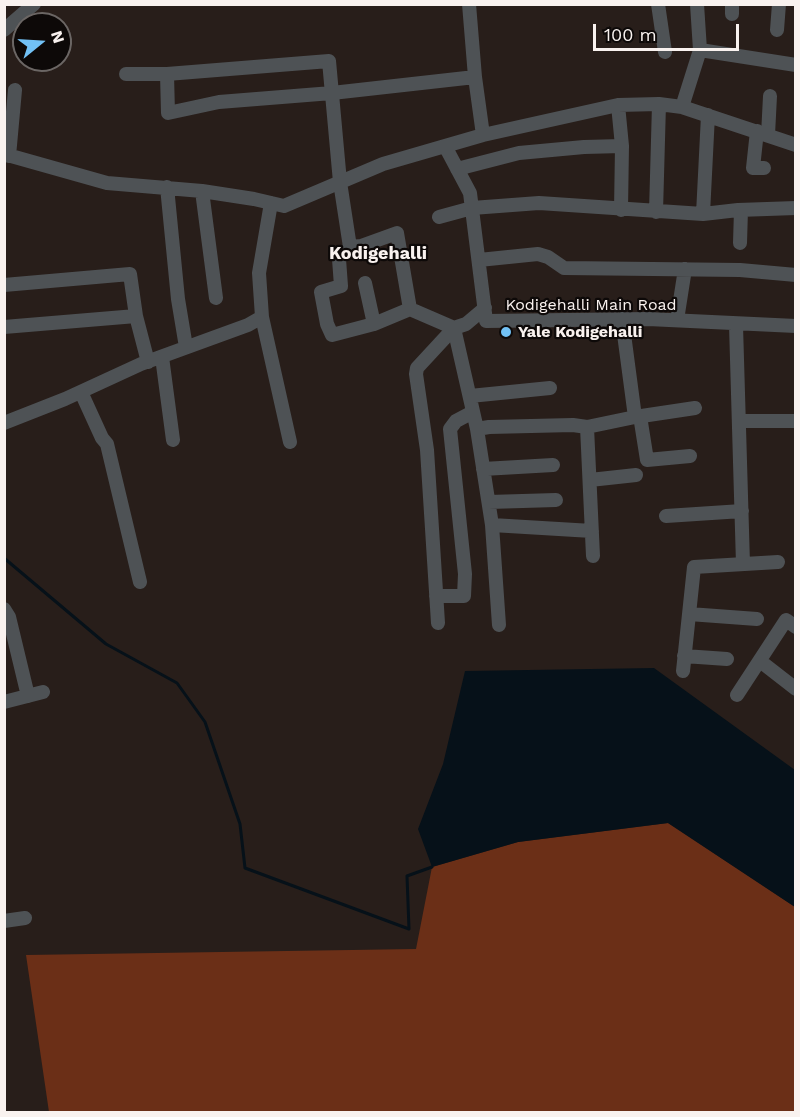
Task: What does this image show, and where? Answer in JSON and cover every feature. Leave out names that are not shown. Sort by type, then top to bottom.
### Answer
[{"type":"street","points":[[4,30],[34,4]]},
{"type":"street","points":[[469,4],[483,135]]},
{"type":"street","points":[[658,4],[665,52]]},
{"type":"street","points":[[681,107],[700,50],[697,4]]},
{"type":"street","points":[[777,30],[779,4]]},
{"type":"street","points":[[700,50],[795,65]]},
{"type":"street","points":[[126,74],[167,74],[329,61],[340,182],[350,247]]},
{"type":"street","points":[[167,74],[168,113],[219,102],[332,93],[475,76]]},
{"type":"street","points":[[15,90],[7,155],[107,183],[202,191],[284,206],[383,164],[483,135],[618,105],[659,104],[681,107],[795,145]]},
{"type":"street","points":[[764,168],[753,168],[770,96]]},
{"type":"street","points":[[656,212],[659,104]]},
{"type":"street","points":[[618,105],[622,146],[621,210]]},
{"type":"street","points":[[703,214],[708,115]]},
{"type":"street","name":"Kodigehalli Main Road","points":[[445,146],[470,193],[486,321],[677,320],[795,326]]},
{"type":"street","points":[[457,169],[519,153],[622,146]]},
{"type":"street","points":[[167,187],[178,299],[186,347]]},
{"type":"street","points":[[202,191],[216,298]]},
{"type":"street","points":[[271,203],[259,273],[262,317],[290,442]]},
{"type":"street","points":[[439,217],[472,208],[539,203],[703,214],[795,208]]},
{"type":"street","points":[[740,243],[741,210]]},
{"type":"street","points":[[410,309],[397,233],[361,246],[350,247],[339,259],[341,286],[321,292],[327,324],[332,335],[374,324],[410,309],[454,328]]},
{"type":"street","points":[[478,260],[538,254],[548,257],[564,268],[740,270],[795,275]]},
{"type":"street","points":[[677,320],[685,269]]},
{"type":"street","points":[[4,285],[130,274],[136,315],[148,362]]},
{"type":"street","points":[[365,283],[374,324]]},
{"type":"street","points":[[438,623],[427,450],[416,374],[417,368],[454,328],[466,324],[485,308]]},
{"type":"street","points":[[4,327],[136,315]]},
{"type":"street","points":[[4,423],[148,362],[248,326],[262,317]]},
{"type":"street","points":[[622,320],[637,417],[647,460],[690,456]]},
{"type":"street","points":[[736,324],[743,564]]},
{"type":"street","points":[[454,328],[477,429],[489,502],[499,625]]},
{"type":"street","points":[[162,357],[173,440]]},
{"type":"street","points":[[470,396],[550,388]]},
{"type":"street","points":[[81,392],[107,444],[140,582]]},
{"type":"street","points":[[477,429],[573,425],[587,427],[695,408]]},
{"type":"street","points":[[436,596],[464,596],[465,574],[450,429],[456,420],[473,412]]},
{"type":"street","points":[[740,422],[795,421]]},
{"type":"street","points":[[587,427],[593,556]]},
{"type":"street","points":[[483,469],[553,465]]},
{"type":"street","points":[[590,480],[636,475]]},
{"type":"street","points":[[489,502],[556,500]]},
{"type":"street","points":[[666,516],[742,511]]},
{"type":"street","points":[[492,525],[592,531]]},
{"type":"street","points":[[682,671],[694,567],[778,562]]},
{"type":"street","points":[[4,609],[9,617],[28,696]]},
{"type":"street","points":[[689,614],[757,619]]},
{"type":"street","points":[[737,695],[786,621],[795,627]]},
{"type":"street","points":[[684,656],[727,659]]},
{"type":"street","points":[[760,661],[795,689]]},
{"type":"street","points":[[4,702],[43,692]]},
{"type":"street","points":[[4,921],[25,918]]},
{"type":"shaded area","points":[[654,668],[795,770],[795,907],[668,823],[518,842],[432,867],[418,829],[443,764],[465,671]]},
{"type":"shaded area","points":[[668,823],[795,907],[795,1112],[49,1112],[26,955],[416,949],[432,867],[518,842]]},
{"type":"waterway","points":[[4,558],[106,644],[177,683],[205,722],[240,824],[245,868],[409,929],[407,876],[432,867]]},
{"type":"place","name":"Yale Kodigehalli","points":[[506,332]]},
{"type":"district","name":"Kodigehalli","points":[[378,254]]}]
